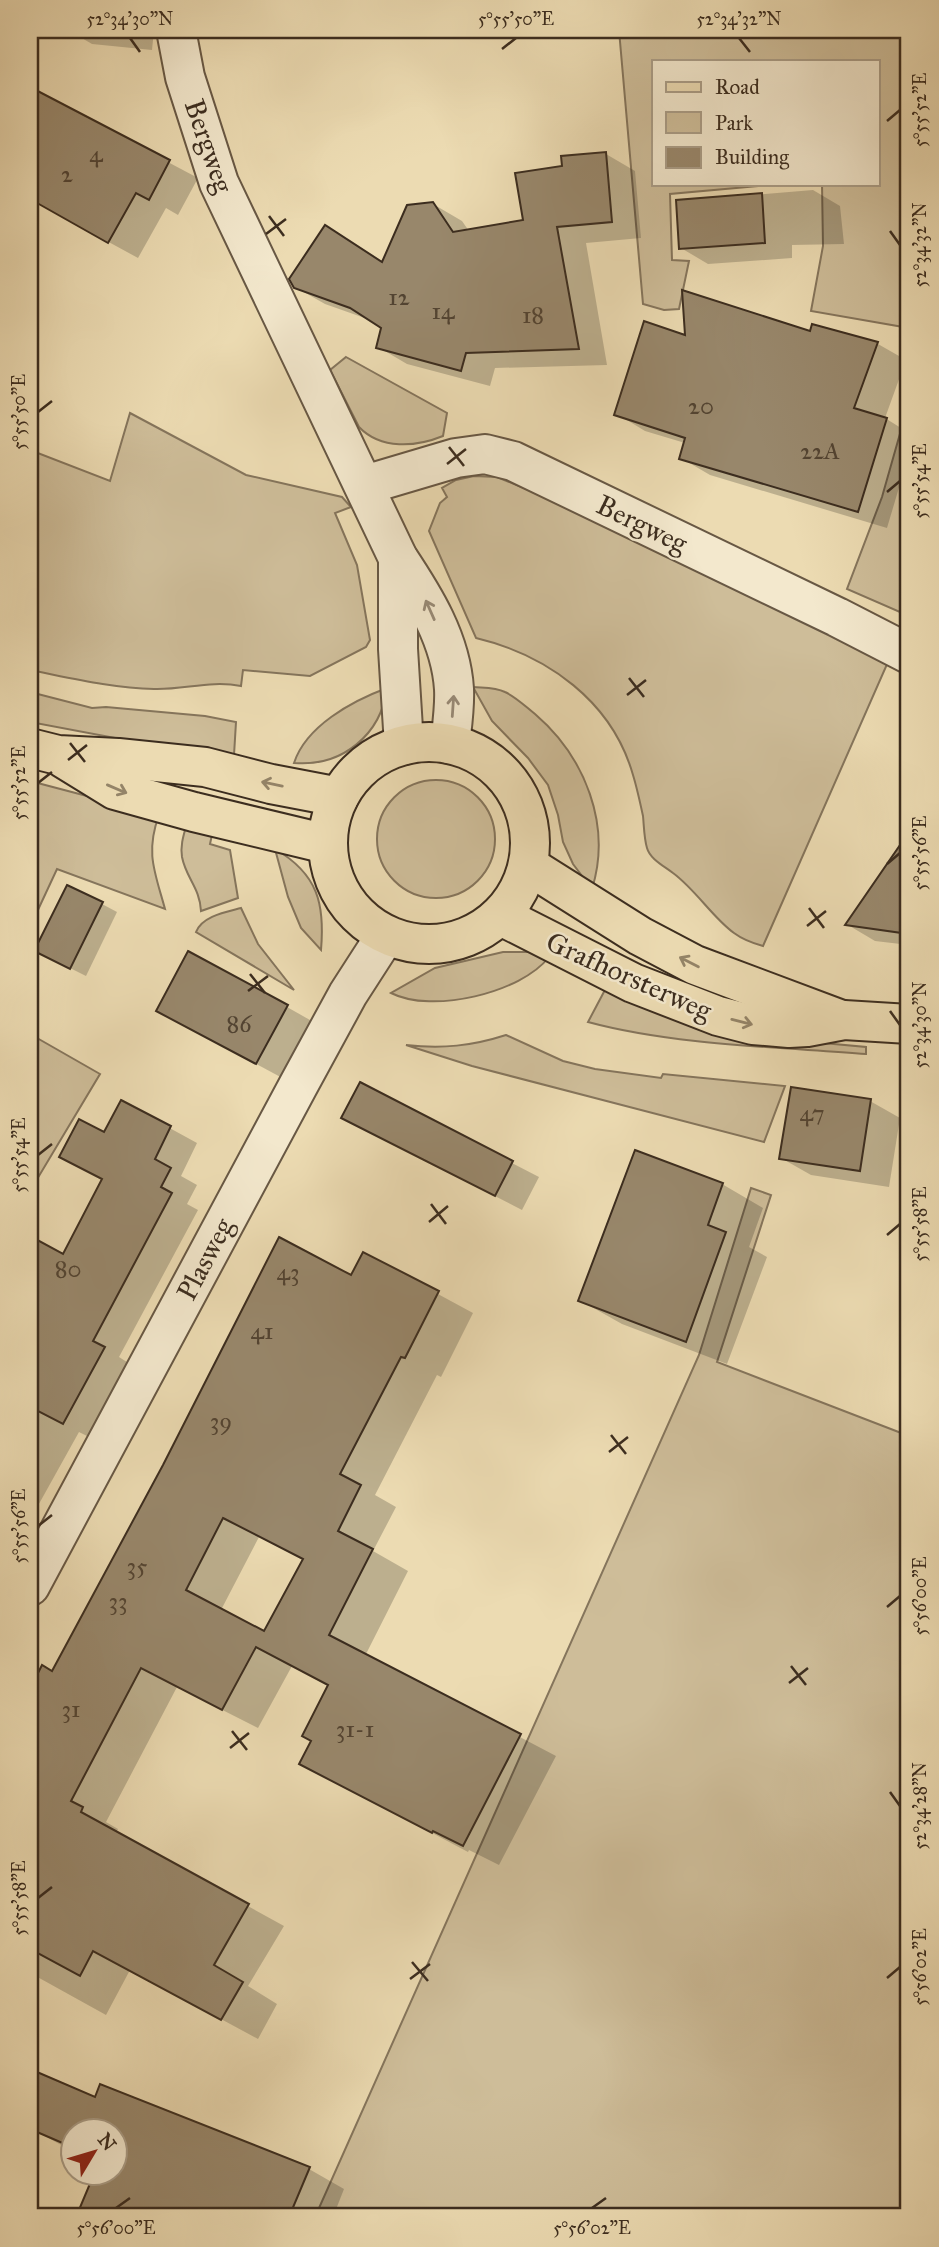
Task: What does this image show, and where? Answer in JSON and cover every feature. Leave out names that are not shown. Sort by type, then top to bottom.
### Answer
[{"type":"main road","points":[[427,741],[450,744],[472,751],[492,763],[508,779],[528,820],[531,842],[529,866],[523,884],[501,916],[481,931],[458,941],[434,945],[409,943],[386,935],[366,923],[350,907],[338,888],[330,866],[327,844],[330,819],[350,779],[384,752],[427,741]]},
{"type":"main road","points":[[44,751],[205,767],[271,784],[339,797]]},
{"type":"main road","points":[[44,751],[115,790],[327,844]]},
{"type":"main road","name":"Grafhorsterweg","points":[[529,866],[640,936],[695,965],[844,1020]]},
{"type":"main road","name":"Grafhorsterweg","points":[[501,916],[633,983],[718,1016],[753,1025],[789,1028],[844,1020],[909,1024]]},
{"type":"street","name":"Bergweg","points":[[176,30],[185,77],[219,183],[398,558],[428,603],[451,667],[454,690],[450,744]]},
{"type":"street","name":"Bergweg","points":[[365,485],[456,458],[485,454],[513,461],[909,654]]},
{"type":"street","name":"Bergweg","points":[[398,558],[398,649],[404,745]]},
{"type":"street","name":"Plasweg","points":[[30,1586],[348,994],[386,935]]},
{"type":"green space","points":[[619,30],[909,30],[909,328],[811,311],[823,246],[822,186],[880,186],[880,60],[652,60],[652,186],[760,186],[670,194],[672,260],[689,261],[679,309],[664,310],[643,304]]},
{"type":"green space","points":[[346,357],[447,413],[443,436],[410,444],[388,443],[378,440],[359,427],[330,370]]},
{"type":"green space","points":[[909,402],[909,616],[847,589],[882,497]]},
{"type":"green space","points":[[130,413],[246,475],[342,497],[351,507],[335,513],[357,565],[370,640],[366,647],[310,676],[243,670],[241,686],[219,684],[165,689],[123,687],[30,670],[30,450],[110,481]]},
{"type":"green space","points":[[474,476],[497,477],[536,493],[888,662],[763,946],[744,939],[726,927],[681,880],[651,856],[646,844],[643,816],[633,775],[610,725],[593,704],[573,685],[528,656],[476,638],[429,531],[440,503],[447,497],[442,488],[456,480]]},
{"type":"green space","points":[[473,687],[493,688],[509,694],[553,731],[568,750],[590,794],[596,817],[599,841],[592,889],[573,864],[563,842],[548,785],[528,758],[492,721]]},
{"type":"green space","points":[[387,688],[377,720],[356,745],[328,760],[294,763],[300,750],[319,726],[359,700]]},
{"type":"green space","points":[[30,692],[92,708],[205,716],[236,722],[234,755],[131,741],[30,722]]},
{"type":"green space","points":[[436,780],[459,784],[478,797],[491,816],[495,839],[491,862],[478,881],[459,894],[436,898],[413,894],[394,881],[381,862],[377,839],[381,816],[394,797],[413,784]]},
{"type":"green space","points":[[30,781],[159,815],[152,852],[165,909],[57,869],[30,927]]},
{"type":"green space","points":[[187,823],[213,830],[210,844],[230,850],[238,898],[201,911],[198,896],[182,857]]},
{"type":"green space","points":[[275,849],[301,869],[316,892],[322,918],[321,950],[301,928],[288,897]]},
{"type":"green space","points":[[241,908],[258,944],[294,990],[196,932],[209,918]]},
{"type":"green space","points":[[503,952],[532,952],[549,957],[536,970],[518,981],[475,996],[429,1001],[408,999],[391,993],[435,968]]},
{"type":"green space","points":[[606,988],[823,1043],[866,1047],[866,1054],[655,1036],[588,1022]]},
{"type":"green space","points":[[30,1034],[100,1074],[30,1191]]},
{"type":"green space","points":[[506,1035],[563,1061],[595,1069],[661,1078],[663,1074],[785,1086],[764,1142],[472,1066],[406,1045],[457,1046]]},
{"type":"green space","points":[[751,1188],[771,1195],[717,1362],[909,1436],[909,2217],[315,2217],[699,1355]]},
{"type":"building","points":[[30,87],[170,160],[149,200],[136,193],[108,243],[30,199]]},
{"type":"building","points":[[606,152],[612,222],[557,227],[579,349],[466,353],[461,371],[376,348],[381,328],[350,308],[294,288],[289,279],[325,225],[382,262],[407,205],[433,202],[453,232],[523,220],[515,173],[562,166],[561,156]]},
{"type":"building","points":[[762,193],[765,243],[679,249],[676,200]]},
{"type":"building","points":[[682,290],[810,331],[812,324],[878,342],[854,408],[887,418],[858,512],[679,459],[685,438],[614,415],[644,321],[685,335]]},
{"type":"building","points":[[909,832],[909,934],[845,925]]},
{"type":"building","points":[[67,885],[103,902],[70,969],[34,951]]},
{"type":"building","points":[[188,951],[288,1005],[256,1064],[156,1011]]},
{"type":"building","points":[[360,1082],[513,1161],[495,1196],[341,1118]]},
{"type":"building","points":[[791,1087],[871,1099],[860,1171],[779,1159]]},
{"type":"building","points":[[121,1100],[171,1126],[155,1159],[171,1168],[161,1187],[172,1193],[93,1341],[105,1347],[63,1424],[30,1407],[30,1236],[63,1254],[102,1179],[59,1157],[79,1119],[104,1132]]},
{"type":"building","points":[[635,1150],[723,1183],[708,1225],[726,1232],[686,1342],[578,1301]]},
{"type":"building","points":[[279,1237],[351,1275],[363,1252],[439,1291],[340,1474],[361,1485],[338,1531],[373,1549],[329,1635],[521,1734],[463,1846],[433,1831],[432,1833],[299,1764],[311,1741],[302,1736],[328,1685],[256,1647],[222,1710],[141,1668],[71,1801],[83,1807],[81,1812],[249,1904],[214,1965],[243,1982],[221,2020],[93,1951],[80,1976],[30,1949],[30,1689],[42,1665],[52,1671],[163,1465]],"holes":[[[223,1518],[303,1559],[264,1631],[186,1590]]]},
{"type":"building","points":[[30,2069],[95,2097],[100,2084],[310,2167],[289,2217],[76,2217],[88,2188],[130,2188],[130,2118],[60,2118],[60,2142],[30,2129]]}]
